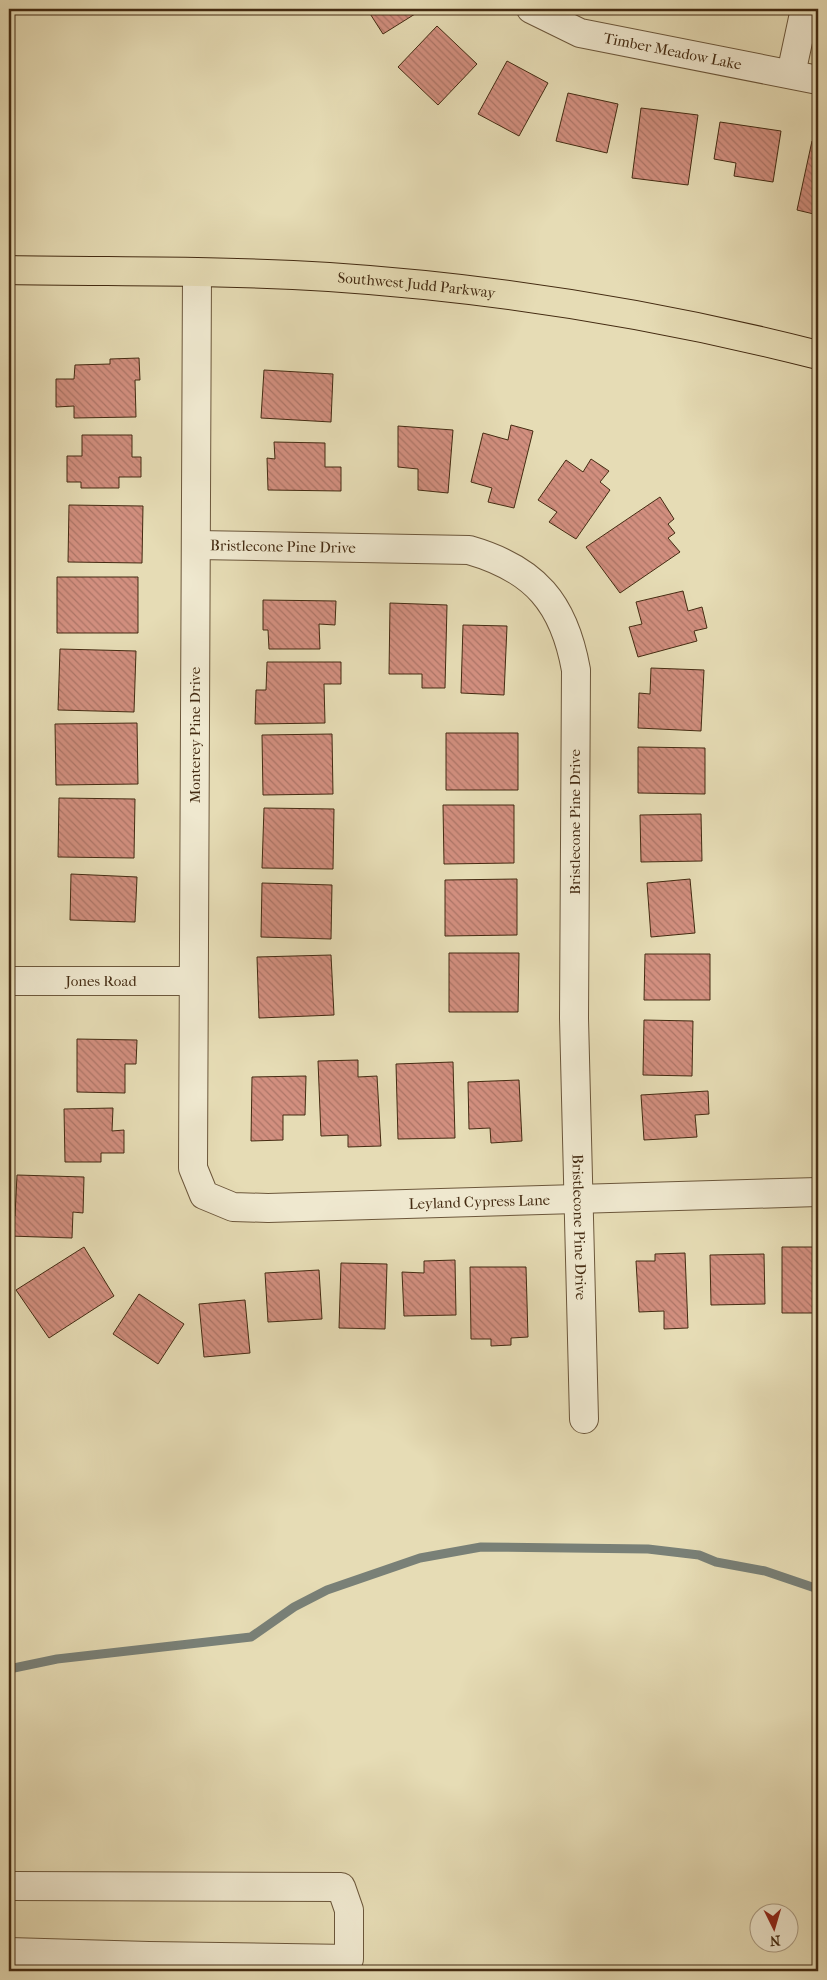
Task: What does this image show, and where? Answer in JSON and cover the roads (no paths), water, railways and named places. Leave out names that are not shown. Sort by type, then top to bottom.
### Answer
[{"type":"highway","name":"Southwest Judd Parkway","points":[[9,270],[326,277],[402,283],[615,310],[818,354]]},
{"type":"street","name":"Timber Meadow Lake","points":[[531,9],[580,33],[818,80]]},
{"type":"street","points":[[792,74],[805,9]]},
{"type":"street","name":"Monterey Pine Drive","points":[[197,273],[197,546],[193,981],[194,1168],[204,1195]]},
{"type":"street","name":"Bristlecone Pine Drive","points":[[197,546],[469,550],[494,558],[518,570],[537,585],[563,623],[571,645],[576,670],[574,1018],[584,1419]]},
{"type":"street","name":"Jones Road","points":[[9,981],[193,981]]},
{"type":"street","name":"Leyland Cypress Lane","points":[[204,1195],[233,1207],[268,1208],[818,1192]]},
{"type":"street","points":[[9,1886],[340,1887],[349,1910],[349,1965],[149,1964],[9,1952]]},
{"type":"waterway","points":[[9,1669],[57,1659],[251,1637],[294,1607],[327,1590],[420,1558],[481,1547],[648,1549],[699,1555],[716,1562],[765,1571],[818,1589]]}]
